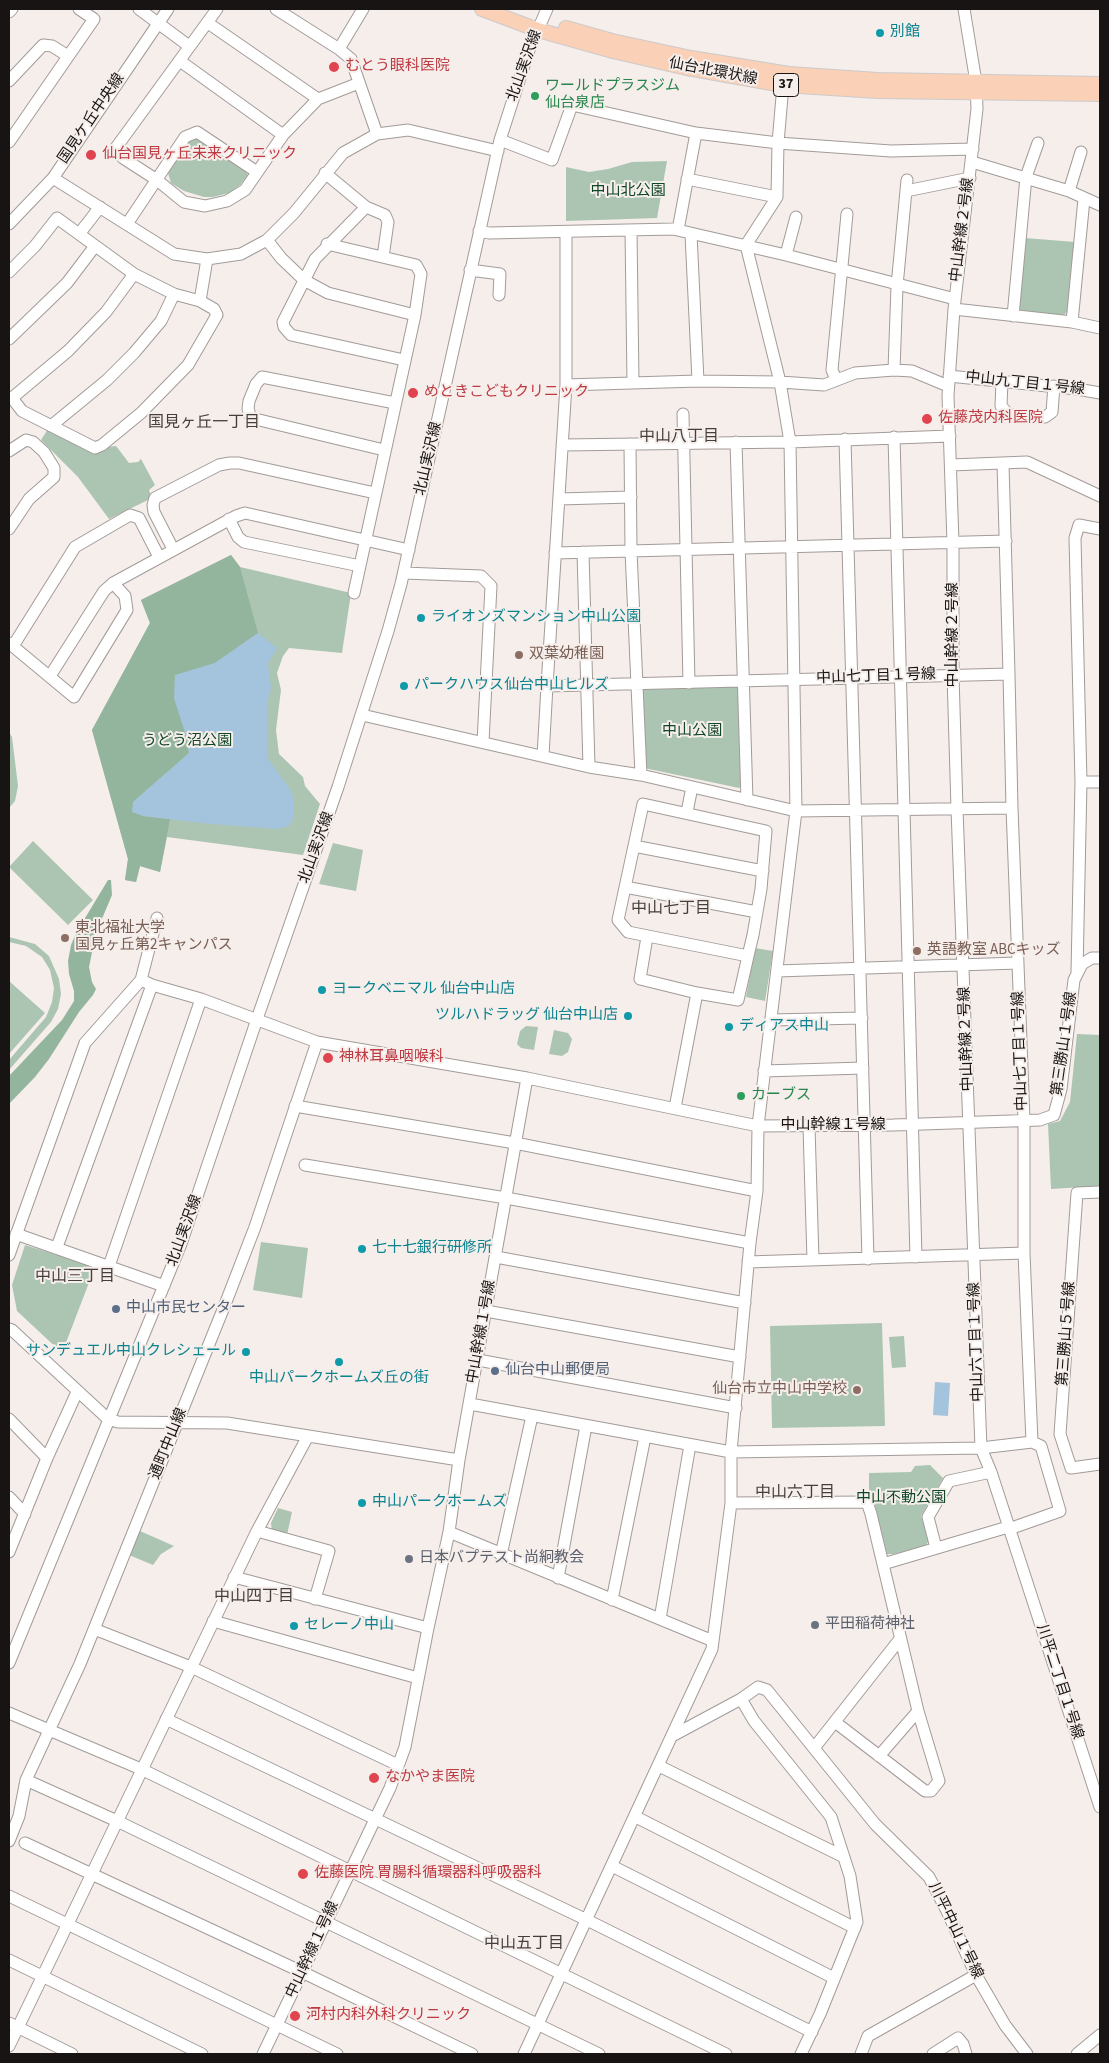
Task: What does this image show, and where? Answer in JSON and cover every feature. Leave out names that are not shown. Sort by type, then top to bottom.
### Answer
[{"type":"main road","name":"仙台北環状線","points":[[482,9],[542,20],[613,51],[678,66],[783,85],[878,91],[1100,84]]},
{"type":"main road","name":"仙台北環状線","points":[[509,9],[612,41],[739,67],[789,74],[1100,94]]},
{"type":"street","points":[[9,12],[12,9]]},
{"type":"street","points":[[9,142],[94,19],[79,9]]},
{"type":"street","points":[[138,9],[189,46]]},
{"type":"street","name":"国見ケ丘中央線","points":[[9,224],[53,178],[168,9]]},
{"type":"street","points":[[217,9],[115,149],[123,158],[158,180],[184,202],[205,206],[227,201],[245,190],[283,135],[318,99],[359,83]]},
{"type":"street","points":[[276,9],[339,49],[351,59],[377,134]]},
{"type":"street","points":[[339,49],[363,9]]},
{"type":"street","name":"中山幹線２号線","points":[[964,9],[976,87],[972,162],[954,304],[948,381],[953,543],[953,675],[970,1122]]},
{"type":"street","name":"北山実沢線","points":[[9,1663],[181,1244],[362,715],[404,573],[499,145],[513,97],[542,20]]},
{"type":"street","points":[[208,23],[318,99]]},
{"type":"street","points":[[9,81],[43,45],[52,46],[68,56]]},
{"type":"street","points":[[180,61],[283,135]]},
{"type":"street","points":[[524,2054],[636,1817],[712,1649],[731,1503],[731,1452],[748,1262],[757,1191],[758,1126],[796,810],[790,442],[780,382],[746,245],[777,197],[778,143],[783,85]]},
{"type":"street","points":[[53,178],[174,254],[207,259],[241,254],[267,240],[294,213],[342,153],[377,134],[408,130],[499,145],[552,160],[572,105],[696,133],[778,143],[891,151],[973,149]]},
{"type":"street","points":[[127,224],[158,180],[185,136],[197,132],[257,172]]},
{"type":"street","points":[[678,230],[696,133]]},
{"type":"street","points":[[1013,316],[1026,177],[1038,143]]},
{"type":"street","points":[[1069,191],[1081,152]]},
{"type":"street","points":[[972,162],[1069,191],[1084,199],[1100,204]]},
{"type":"street","points":[[325,173],[366,207],[385,215],[388,222],[383,256]]},
{"type":"street","points":[[894,370],[897,286],[907,185],[970,178]]},
{"type":"street","points":[[687,179],[777,197]]},
{"type":"street","points":[[1072,322],[1084,199]]},
{"type":"street","points":[[79,234],[100,207]]},
{"type":"street","points":[[366,207],[327,244],[315,259],[283,322],[284,327],[291,334],[404,360]]},
{"type":"street","points":[[836,379],[832,370],[848,214]]},
{"type":"street","points":[[786,255],[796,217]]},
{"type":"street","points":[[9,272],[35,246],[57,218],[134,274],[174,294],[200,301],[214,309],[217,316],[188,366],[142,414],[102,445],[95,448],[22,411],[12,398],[68,351],[106,312],[134,274]]},
{"type":"street","points":[[631,230],[633,383]]},
{"type":"street","points":[[479,231],[489,233],[678,230],[786,255],[954,304],[1013,316],[1072,322],[1100,328]]},
{"type":"street","points":[[542,756],[566,385],[566,232]]},
{"type":"street","points":[[691,234],[698,381]]},
{"type":"street","points":[[267,240],[281,258],[304,280],[328,294],[415,315]]},
{"type":"street","points":[[327,244],[416,265],[421,274],[415,315],[394,403],[354,593]]},
{"type":"street","points":[[9,339],[67,283],[95,246]]},
{"type":"street","points":[[200,301],[207,259]]},
{"type":"street","points":[[470,270],[500,274],[499,295]]},
{"type":"street","points":[[51,426],[107,380],[134,354],[161,321],[174,294]]},
{"type":"street","name":"中山九丁目１号線","points":[[566,385],[698,381],[780,382],[824,385],[855,372],[894,370],[912,371],[948,381],[1002,381],[1100,393]]},
{"type":"street","points":[[384,450],[251,418],[248,409],[249,401],[256,384],[262,377],[394,403]]},
{"type":"street","points":[[1002,381],[1001,406],[1009,415],[1045,417],[1052,412],[1054,386]]},
{"type":"street","points":[[683,414],[689,683]]},
{"type":"street","points":[[562,445],[790,442],[950,436]]},
{"type":"street","points":[[894,437],[902,677],[916,1257]]},
{"type":"street","points":[[845,439],[868,1258]]},
{"type":"street","points":[[9,451],[26,440],[33,442],[44,452],[54,468],[54,477],[29,499],[9,529]]},
{"type":"street","points":[[736,442],[747,800]]},
{"type":"street","points":[[630,444],[631,551],[641,775]]},
{"type":"street","points":[[951,465],[1026,462],[1100,496]]},
{"type":"street","points":[[173,549],[154,512],[155,498],[219,466],[239,463],[375,493]]},
{"type":"street","points":[[1003,464],[1009,674]]},
{"type":"street","points":[[559,499],[630,498]]},
{"type":"street","points":[[50,676],[104,591],[112,583],[229,519],[245,513],[409,550]]},
{"type":"street","points":[[112,583],[125,596],[127,610],[74,697],[11,644],[75,547],[130,515],[139,518],[159,557]]},
{"type":"street","points":[[229,519],[238,537],[244,542],[360,566]]},
{"type":"street","points":[[1078,972],[1081,782],[1076,538],[1078,525],[1100,529]]},
{"type":"street","points":[[555,553],[1006,541]]},
{"type":"street","points":[[583,552],[589,767]]},
{"type":"street","points":[[404,573],[482,576],[491,586],[483,742]]},
{"type":"street","name":"中山七丁目１号線","points":[[547,686],[1009,674],[1012,808],[1024,1120],[1024,1253],[1035,1443],[1041,1446],[1060,1511],[1009,1528]]},
{"type":"street","points":[[362,715],[589,767],[641,775],[796,810],[1012,808]]},
{"type":"street","points":[[1081,782],[1100,782]]},
{"type":"street","points":[[687,812],[692,787]]},
{"type":"street","points":[[647,937],[640,979],[738,1000],[748,956],[757,912],[766,831],[687,812],[643,804],[618,920],[628,932],[748,956]]},
{"type":"street","points":[[634,846],[763,871]]},
{"type":"street","points":[[625,887],[757,912]]},
{"type":"street","points":[[57,1247],[146,983],[157,918]]},
{"type":"street","name":"第三勝山１号線","points":[[1024,1120],[1040,1120],[1054,1115],[1061,1089],[1074,980],[1082,964],[1092,958],[1100,958]]},
{"type":"street","points":[[777,971],[1018,963]]},
{"type":"street","points":[[146,983],[201,999],[317,1042],[527,1078]]},
{"type":"street","points":[[9,1255],[85,1043],[146,983]]},
{"type":"street","points":[[675,1108],[697,992]]},
{"type":"street","points":[[109,1266],[201,999]]},
{"type":"street","points":[[771,1020],[862,1018]]},
{"type":"street","name":"通町中山線","points":[[9,1841],[20,1816],[26,1780],[94,1630],[178,1424],[255,1227],[317,1042]]},
{"type":"street","points":[[764,1071],[863,1068]]},
{"type":"street","name":"中山幹線１号線","points":[[263,2054],[375,1819],[405,1747],[449,1532],[459,1460],[527,1078],[758,1126],[913,1125],[1024,1120]]},
{"type":"street","points":[[296,1106],[515,1143],[757,1191]]},
{"type":"street","name":"中山六丁目１号線","points":[[970,1122],[973,1256],[981,1448],[991,1472],[1018,1557]]},
{"type":"street","points":[[808,1127],[813,1260]]},
{"type":"street","points":[[305,1165],[506,1198],[750,1244]]},
{"type":"street","name":"第三勝山５号線","points":[[1100,1192],[1077,1193],[1060,1434],[1071,1468],[1100,1464]]},
{"type":"street","points":[[16,1234],[164,1286]]},
{"type":"street","points":[[748,1262],[1024,1253]]},
{"type":"street","points":[[496,1257],[745,1303]]},
{"type":"street","points":[[486,1311],[740,1357]]},
{"type":"street","points":[[10,1330],[108,1420],[178,1424],[227,1423],[459,1460]]},
{"type":"street","points":[[478,1360],[736,1408]]},
{"type":"street","points":[[9,1552],[26,1514],[47,1458],[77,1392]]},
{"type":"street","points":[[470,1404],[731,1452],[981,1448],[1062,1440]]},
{"type":"street","points":[[501,1554],[532,1416]]},
{"type":"street","points":[[9,1419],[47,1458]]},
{"type":"street","points":[[558,1578],[586,1426]]},
{"type":"street","points":[[9,2046],[14,2026],[42,1978],[256,1531],[308,1436]]},
{"type":"street","points":[[612,1600],[645,1436]]},
{"type":"street","points":[[660,1620],[690,1445]]},
{"type":"street","points":[[936,1548],[928,1517],[949,1481],[991,1472]]},
{"type":"street","points":[[9,1497],[26,1514]]},
{"type":"street","points":[[731,1503],[867,1502],[918,1711],[939,1782],[931,1791],[925,1791],[835,1722]]},
{"type":"street","points":[[883,1564],[1009,1528]]},
{"type":"street","points":[[256,1531],[329,1551],[315,1599]]},
{"type":"street","points":[[449,1532],[713,1641]]},
{"type":"street","name":"川平二丁目１号線","points":[[1018,1557],[1100,1808]]},
{"type":"street","points":[[234,1577],[428,1628]]},
{"type":"street","points":[[213,1621],[418,1678]]},
{"type":"street","points":[[94,1630],[191,1667],[398,1765]]},
{"type":"street","points":[[814,1748],[900,1639]]},
{"type":"street","name":"川平中山１号線","points":[[741,1699],[758,1687],[767,1690],[875,1824],[929,1877],[976,1974],[1005,2025],[1027,2054]]},
{"type":"street","points":[[674,1735],[741,1699],[754,1721],[831,1817],[850,1876],[857,1922],[812,2032],[801,2054]]},
{"type":"street","points":[[879,1756],[918,1711]]},
{"type":"street","points":[[9,1713],[141,1769],[726,2054]]},
{"type":"street","points":[[166,1719],[587,1920],[812,2032]]},
{"type":"street","points":[[659,1766],[844,1857]]},
{"type":"street","points":[[26,1780],[117,1821],[599,2054]]},
{"type":"street","points":[[636,1817],[854,1928]]},
{"type":"street","points":[[25,1843],[302,1972],[472,2054]]},
{"type":"street","points":[[612,1866],[834,1978]]},
{"type":"street","points":[[9,1896],[336,2054]]},
{"type":"street","points":[[9,1960],[42,1978],[202,2054]]},
{"type":"street","points":[[861,2054],[868,2036],[976,1974]]},
{"type":"street","points":[[14,2026],[72,2054]]},
{"type":"street","points":[[1077,2054],[1100,2035]]},
{"type":"street","points":[[933,2054],[958,2038],[963,2044],[966,2054]]},
{"type":"green space","points":[[197,137],[243,168],[248,175],[240,185],[229,193],[204,197],[184,191],[171,183],[168,173],[190,139]]},
{"type":"green space","name":"中山北公園","points":[[667,161],[657,218],[566,221],[566,167],[589,172],[632,162]]},
{"type":"green space","points":[[1025,238],[1075,242],[1068,311],[1064,315],[1020,311],[1016,305]]},
{"type":"green space","points":[[48,429],[107,447],[116,446],[129,463],[138,462],[141,459],[155,485],[149,490],[152,498],[109,519],[78,477],[41,440]]},
{"type":"green space","name":"うどう沼公園","points":[[231,555],[240,567],[351,593],[342,653],[289,648],[283,656],[277,673],[281,690],[276,730],[279,754],[303,777],[305,786],[320,804],[303,855],[167,837],[160,872],[140,866],[136,882],[125,880],[128,859],[92,730],[150,623],[141,600]]},
{"type":"green space","points":[[231,555],[240,567],[258,633],[215,663],[175,676],[189,753],[133,802],[143,816],[170,819],[160,872],[140,866],[136,882],[125,880],[128,859],[92,730],[150,623],[141,600]]},
{"type":"green space","name":"中山公園","points":[[737,685],[739,688],[741,786],[739,788],[644,768],[640,690],[643,687]]},
{"type":"green space","points":[[9,732],[12,737],[18,786],[15,801],[9,808]]},
{"type":"green space","points":[[33,841],[93,900],[68,925],[9,867]]},
{"type":"green space","points":[[333,843],[363,850],[356,891],[319,884]]},
{"type":"green space","points":[[108,880],[111,880],[112,895],[96,933],[89,967],[92,982],[96,989],[49,1059],[9,1104],[9,1076],[62,1020],[74,1001],[68,961],[71,945],[76,933]]},
{"type":"green space","points":[[9,937],[35,944],[49,956],[59,979],[61,994],[58,1009],[51,1022],[9,1070],[9,1060],[46,1017],[52,1002],[54,988],[50,970],[42,957],[26,946],[9,942]]},
{"type":"green space","points":[[755,948],[773,951],[765,1001],[746,997]]},
{"type":"green space","points":[[9,981],[45,1013],[9,1054]]},
{"type":"green space","points":[[526,1026],[538,1027],[534,1050],[521,1048],[517,1044],[520,1031]]},
{"type":"green space","points":[[554,1030],[568,1033],[572,1039],[568,1052],[562,1056],[549,1054]]},
{"type":"green space","points":[[1077,1034],[1100,1035],[1100,1186],[1051,1189],[1048,1124],[1060,1121],[1070,1102]]},
{"type":"green space","points":[[261,1242],[308,1248],[302,1298],[253,1290]]},
{"type":"green space","points":[[25,1245],[95,1267],[62,1353],[17,1311],[12,1285]]},
{"type":"green space","points":[[882,1323],[885,1426],[772,1428],[770,1326]]},
{"type":"green space","points":[[904,1336],[906,1367],[892,1368],[889,1337]]},
{"type":"green space","name":"中山不動公園","points":[[930,1465],[943,1478],[921,1516],[929,1541],[925,1546],[887,1554],[872,1494],[869,1490],[869,1473],[911,1472],[915,1466]]},
{"type":"green space","points":[[278,1508],[292,1512],[287,1535],[272,1531],[271,1523]]},
{"type":"green space","points":[[140,1531],[174,1546],[161,1554],[153,1565],[129,1555]]},
{"type":"water","points":[[258,633],[277,648],[268,664],[271,688],[267,704],[267,757],[291,791],[294,800],[294,817],[289,826],[278,829],[211,824],[143,816],[132,812],[133,802],[189,753],[187,739],[174,698],[175,675],[215,663]]},
{"type":"water","points":[[935,1382],[950,1383],[948,1416],[933,1415]]},
{"type":"place","name":"別館","points":[[880,33]]},
{"type":"place","name":"むとう眼科医院","points":[[334,67]]},
{"type":"place","name":"ワールドプラスジム 仙台泉店","points":[[535,96]]},
{"type":"place","name":"仙台国見ヶ丘未来クリニック","points":[[91,155]]},
{"type":"place","name":"めときこどもクリニック","points":[[413,393]]},
{"type":"place","name":"佐藤茂内科医院","points":[[927,419]]},
{"type":"place","name":"ライオンズマンション中山公園","points":[[421,618]]},
{"type":"place","name":"双葉幼稚園","points":[[519,655]]},
{"type":"place","name":"パークハウス仙台中山ヒルズ","points":[[404,686]]},
{"type":"place","name":"東北福祉大学 国見ヶ丘第2キャンパス","points":[[65,938]]},
{"type":"place","name":"英語教室 ABCキッズ","points":[[917,951]]},
{"type":"place","name":"ヨークベニマル 仙台中山店","points":[[322,990]]},
{"type":"place","name":"ツルハドラッグ 仙台中山店","points":[[628,1016]]},
{"type":"place","name":"ディアス中山","points":[[729,1027]]},
{"type":"place","name":"神林耳鼻咽喉科","points":[[328,1058]]},
{"type":"place","name":"カーブス","points":[[741,1096]]},
{"type":"place","name":"七十七銀行研修所","points":[[362,1249]]},
{"type":"place","name":"中山市民センター","points":[[116,1309]]},
{"type":"place","name":"サンデュエル中山クレシェール","points":[[246,1352]]},
{"type":"place","name":"中山パークホームズ丘の街","points":[[339,1362]]},
{"type":"place","name":"仙台中山郵便局","points":[[495,1371]]},
{"type":"place","name":"仙台市立中山中学校","points":[[857,1390]]},
{"type":"place","name":"中山パークホームズ","points":[[362,1503]]},
{"type":"place","name":"日本バプテスト尚絅教会","points":[[409,1559]]},
{"type":"place","name":"平田稲荷神社","points":[[815,1625]]},
{"type":"place","name":"セレーノ中山","points":[[294,1626]]},
{"type":"place","name":"なかやま医院","points":[[374,1778]]},
{"type":"place","name":"佐藤医院 胃腸科循環器科呼吸器科","points":[[303,1874]]},
{"type":"place","name":"河村内科外科クリニック","points":[[295,2016]]},
{"type":"district","name":"国見ヶ丘一丁目","points":[[204,423]]},
{"type":"district","name":"中山八丁目","points":[[679,437]]},
{"type":"district","name":"中山七丁目","points":[[671,909]]},
{"type":"district","name":"中山三丁目","points":[[75,1277]]},
{"type":"district","name":"中山六丁目","points":[[795,1493]]},
{"type":"district","name":"中山四丁目","points":[[254,1597]]},
{"type":"district","name":"中山五丁目","points":[[524,1944]]}]
